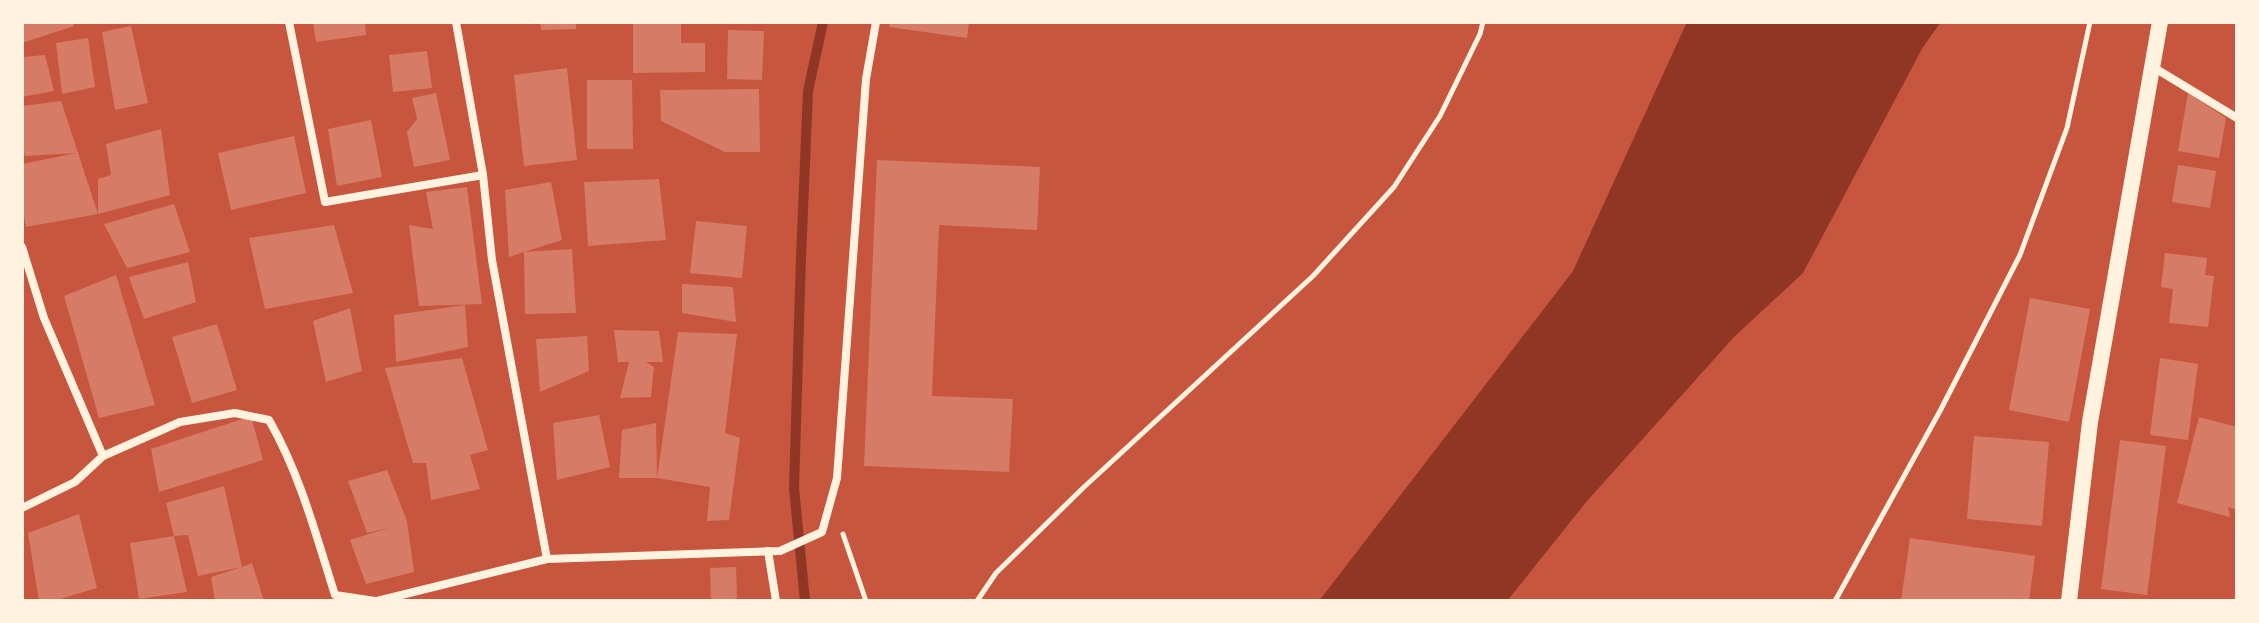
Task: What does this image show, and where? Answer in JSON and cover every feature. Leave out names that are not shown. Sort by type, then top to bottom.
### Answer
[{"type":"main road","points":[[2069,601],[2090,422],[2160,22]]},
{"type":"street","points":[[289,22],[325,202],[483,175]]},
{"type":"street","points":[[456,22],[483,175],[492,260],[547,559]]},
{"type":"street","points":[[22,508],[75,482],[103,456],[180,422],[235,413],[269,420],[285,447],[335,595],[376,601],[547,559],[780,551],[822,532],[837,478],[866,79],[876,22]]},
{"type":"street","points":[[2153,67],[2237,118]]},
{"type":"street","points":[[22,247],[44,318],[103,456]]},
{"type":"street","points":[[768,551],[776,601]]},
{"type":"path","points":[[977,601],[996,573],[1083,488],[1313,276],[1394,187],[1440,116],[1483,22]]},
{"type":"path","points":[[1835,601],[1940,411],[2020,255],[2067,128],[2090,22]]},
{"type":"path","points":[[829,509],[848,542],[866,601]]},
{"type":"shaded area","points":[[1687,22],[1941,22],[1923,47],[1803,273],[1734,337],[1587,501],[1507,601],[1319,601],[1573,271]]},
{"type":"building","points":[[22,22],[73,22],[74,26],[22,43]]},
{"type":"building","points":[[313,22],[365,22],[366,35],[316,42]]},
{"type":"building","points":[[540,22],[576,22],[576,29],[541,30]]},
{"type":"building","points":[[633,22],[681,22],[681,43],[705,43],[705,72],[633,73]]},
{"type":"building","points":[[890,22],[969,22],[967,38],[889,27]]},
{"type":"building","points":[[131,26],[148,103],[115,110],[102,32]]},
{"type":"building","points":[[728,30],[764,31],[762,80],[727,79]]},
{"type":"building","points":[[88,38],[95,87],[62,94],[56,43]]},
{"type":"building","points":[[427,51],[432,88],[393,92],[389,55]]},
{"type":"building","points":[[45,55],[54,91],[22,97],[22,57]]},
{"type":"building","points":[[567,68],[577,160],[524,166],[514,75]]},
{"type":"building","points":[[587,80],[632,80],[633,149],[587,149]]},
{"type":"building","points":[[759,89],[760,152],[725,152],[661,121],[660,90]]},
{"type":"building","points":[[436,93],[450,160],[414,167],[407,132],[417,119],[412,98]]},
{"type":"building","points":[[2188,93],[2226,118],[2219,158],[2178,151]]},
{"type":"building","points":[[61,101],[98,214],[26,227],[22,204],[22,164],[77,153],[25,156],[22,106]]},
{"type":"building","points":[[371,120],[382,177],[337,186],[328,129]]},
{"type":"building","points":[[161,129],[170,195],[98,214],[98,179],[111,175],[106,144]]},
{"type":"building","points":[[294,136],[306,193],[231,210],[218,153]]},
{"type":"building","points":[[877,160],[1040,167],[1037,230],[939,225],[932,396],[1013,399],[1009,472],[864,466]]},
{"type":"building","points":[[2178,165],[2216,171],[2210,208],[2172,202]]},
{"type":"building","points":[[659,179],[666,240],[588,246],[584,182]]},
{"type":"building","points":[[551,182],[562,240],[509,257],[505,190]]},
{"type":"building","points":[[467,187],[482,304],[419,306],[409,225],[433,229],[426,192]]},
{"type":"building","points":[[174,204],[190,252],[127,268],[104,224]]},
{"type":"building","points":[[696,221],[747,226],[742,278],[690,273]]},
{"type":"building","points":[[334,225],[353,293],[265,309],[249,238]]},
{"type":"building","points":[[572,249],[576,313],[525,314],[524,252]]},
{"type":"building","points":[[2165,253],[2207,258],[2205,275],[2214,276],[2208,327],[2169,323],[2173,289],[2161,287]]},
{"type":"building","points":[[188,262],[196,302],[144,319],[129,277]]},
{"type":"building","points":[[116,275],[155,405],[99,418],[64,296]]},
{"type":"building","points":[[682,284],[733,287],[736,322],[682,313]]},
{"type":"building","points":[[2030,298],[2090,309],[2069,422],[2009,410]]},
{"type":"building","points":[[465,305],[468,347],[396,362],[394,315]]},
{"type":"building","points":[[350,308],[362,371],[326,382],[313,321]]},
{"type":"building","points":[[217,324],[237,390],[192,403],[172,337]]},
{"type":"building","points":[[614,330],[659,331],[663,362],[646,362],[654,367],[651,397],[620,398],[629,362],[618,362]]},
{"type":"building","points":[[678,332],[737,334],[725,433],[740,438],[729,520],[707,521],[710,487],[657,478]]},
{"type":"building","points":[[587,336],[589,371],[540,392],[536,339]]},
{"type":"building","points":[[462,358],[488,450],[470,455],[480,489],[431,500],[426,463],[413,463],[385,368]]},
{"type":"building","points":[[2160,358],[2198,364],[2188,440],[2150,435]]},
{"type":"building","points":[[599,415],[610,467],[557,480],[553,423]]},
{"type":"building","points":[[251,416],[263,460],[159,492],[151,449]]},
{"type":"building","points":[[2199,417],[2237,427],[2237,510],[2228,507],[2230,517],[2177,503]]},
{"type":"building","points":[[656,423],[657,478],[619,478],[622,430]]},
{"type":"building","points":[[1974,436],[2049,442],[2042,526],[1967,519]]},
{"type":"building","points":[[2120,440],[2166,446],[2147,595],[2101,589]]},
{"type":"building","points":[[387,470],[407,521],[414,572],[366,584],[350,540],[388,528],[367,533],[348,481]]},
{"type":"building","points":[[224,486],[242,567],[198,576],[188,535],[174,536],[166,503]]},
{"type":"building","points":[[79,514],[97,588],[53,601],[39,601],[28,533]]},
{"type":"building","points":[[174,536],[187,592],[139,599],[130,543]]},
{"type":"building","points":[[1910,538],[2035,556],[2029,601],[1901,601]]},
{"type":"building","points":[[252,563],[264,601],[215,601],[211,577]]},
{"type":"building","points":[[736,567],[737,601],[711,601],[710,568]]},
{"type":"waterway","points":[[805,601],[794,488],[801,257],[808,91],[823,22]]}]
